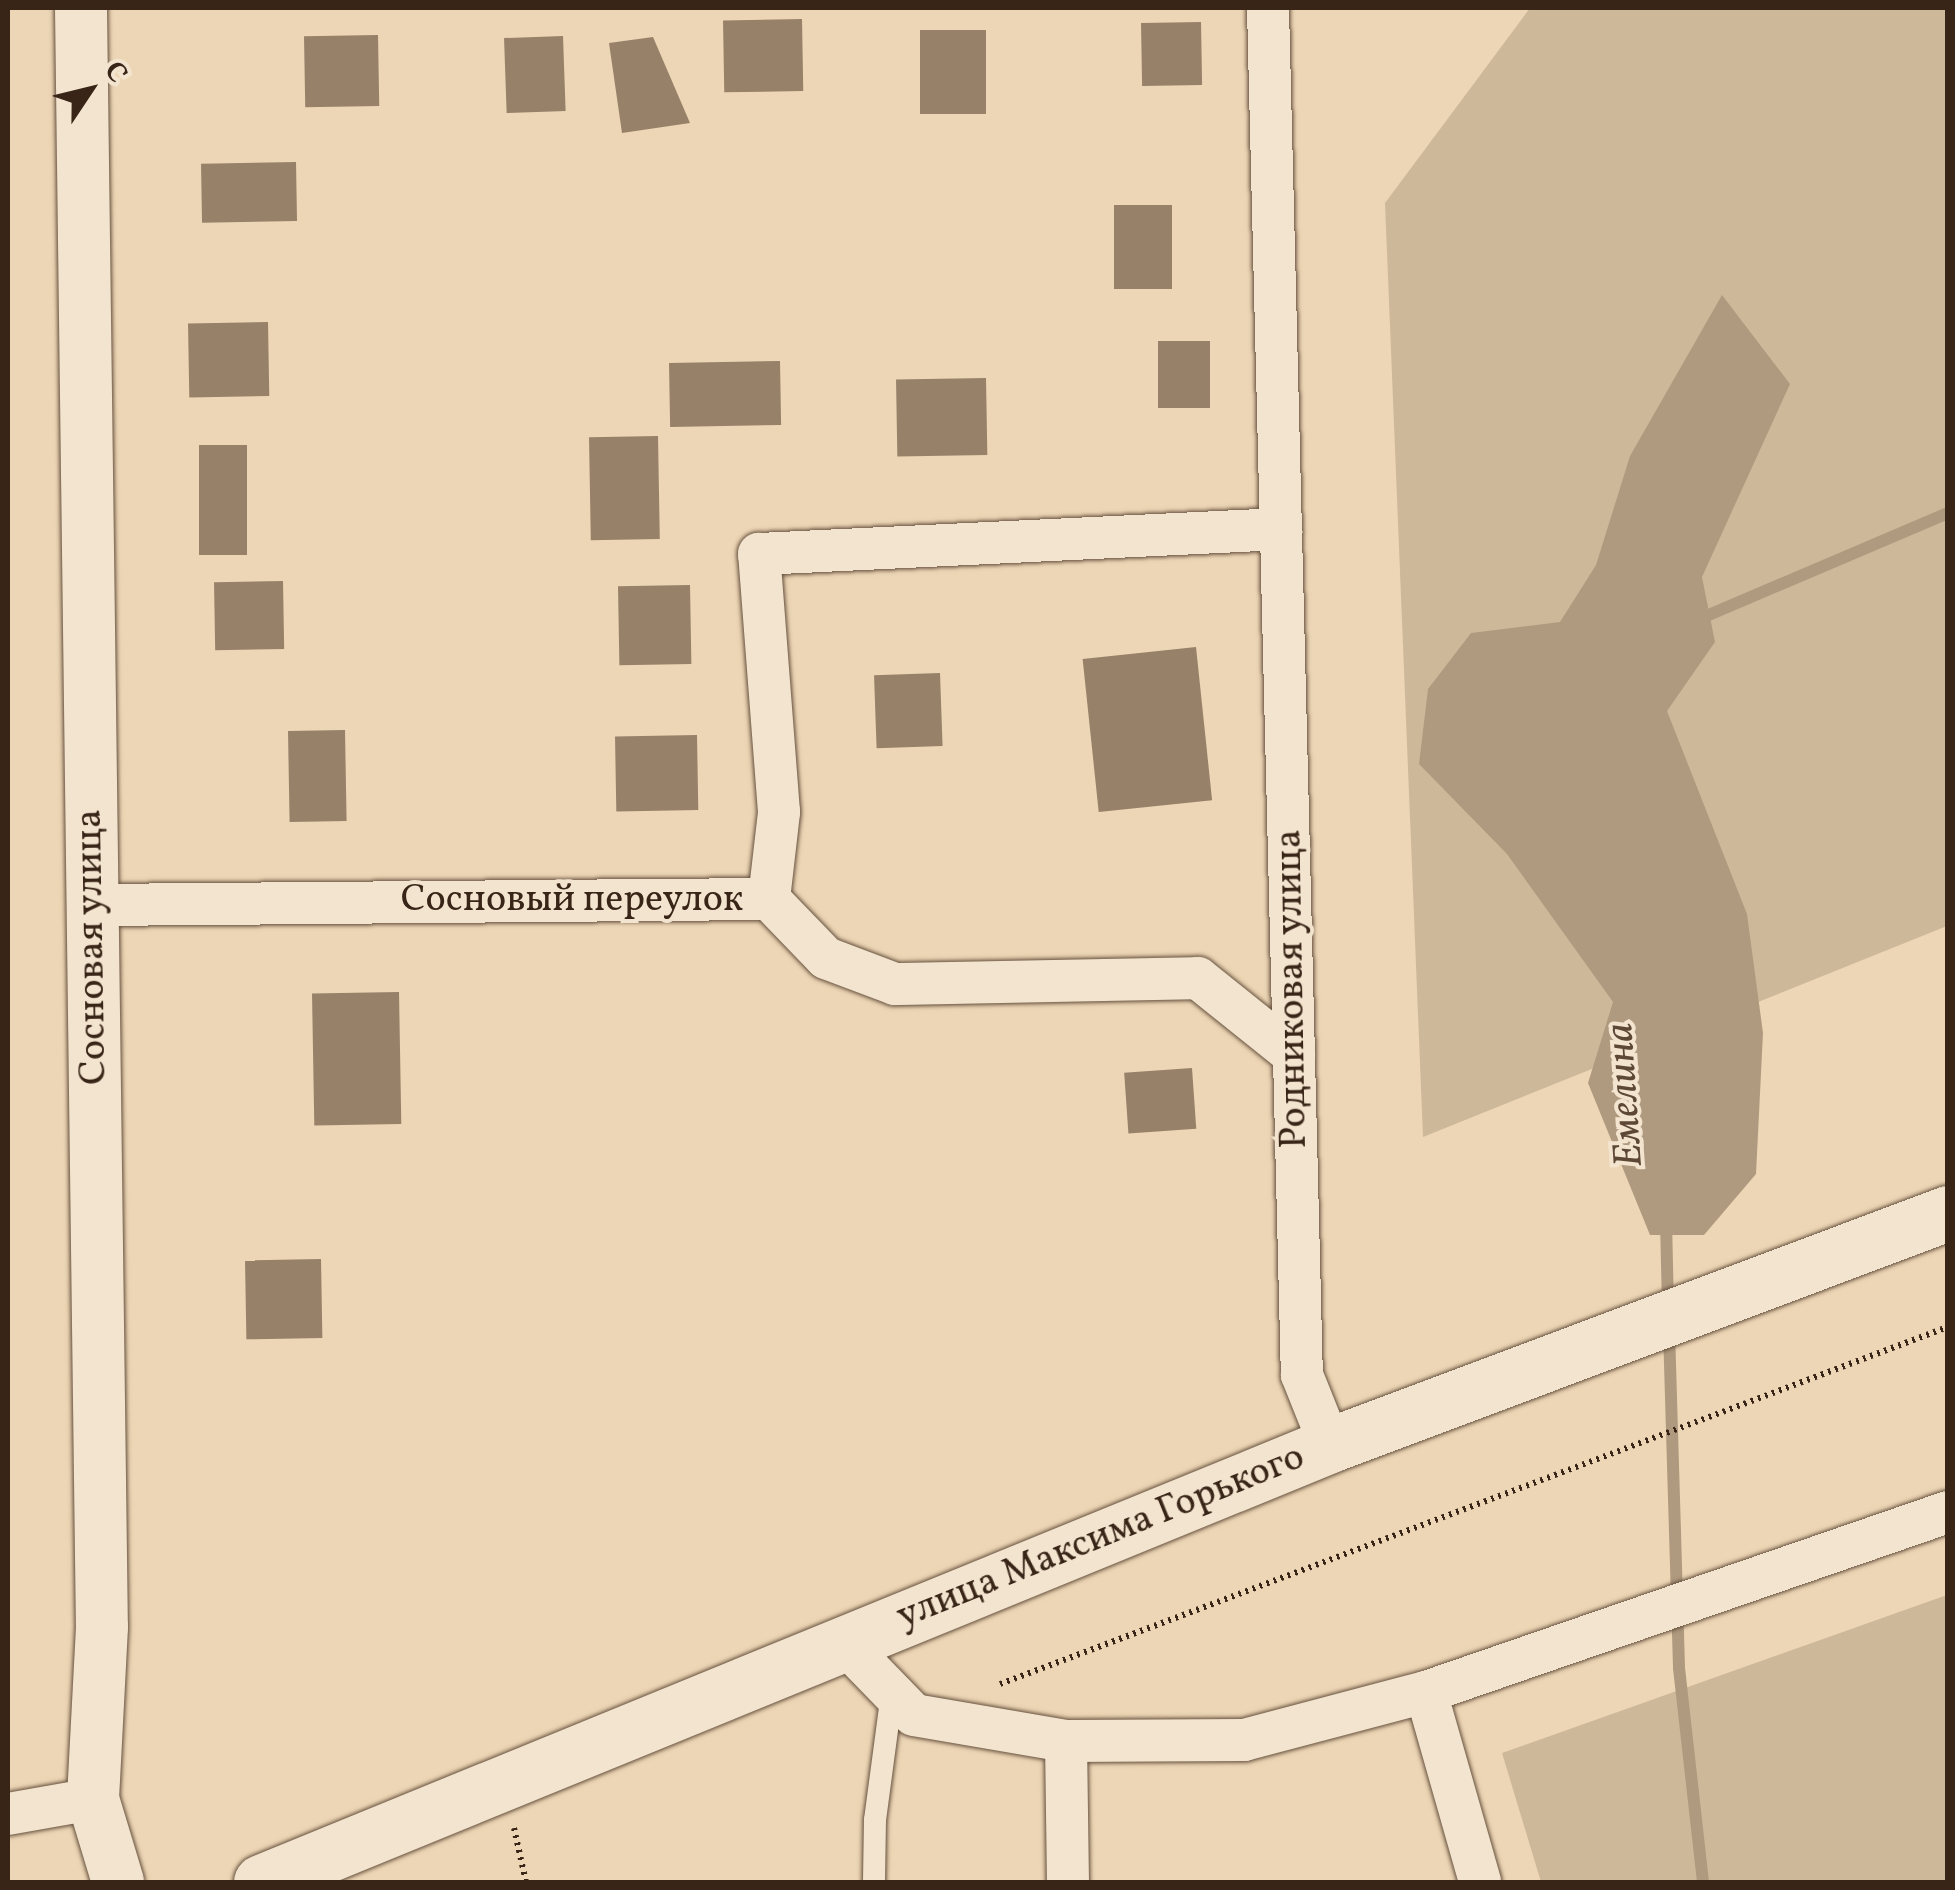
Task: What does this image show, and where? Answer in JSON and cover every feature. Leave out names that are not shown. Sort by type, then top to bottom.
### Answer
[{"type":"main road","name":"улица Максима Горького","points":[[261,1882],[1330,1445],[1948,1214]]},
{"type":"street","name":"Сосновая улица","points":[[81,8],[102,1627],[93,1799],[118,1882]]},
{"type":"street","name":"Родниковая улица","points":[[1268,8],[1302,1375],[1330,1445]]},
{"type":"street","points":[[769,900],[779,812],[759,554],[1281,529]]},
{"type":"street","name":"Сосновый переулок","points":[[93,905],[769,900],[826,958],[894,984],[1198,978],[1294,1055]]},
{"type":"street","points":[[844,1643],[914,1716],[1066,1741],[1244,1740],[1426,1692],[1948,1512]]},
{"type":"street","points":[[1426,1692],[1480,1882]]},
{"type":"street","points":[[1066,1741],[1068,1882]]},
{"type":"street","points":[[8,1814],[93,1799]]},
{"type":"lane","points":[[874,1882],[875,1820],[892,1693]]},
{"type":"path","points":[[988,1688],[1948,1327]]},
{"type":"shaded area","points":[[1530,8],[1947,8],[1947,926],[1423,1137],[1385,203]]},
{"type":"shaded area","points":[[1947,1595],[1947,1882],[1541,1882],[1502,1753]]},
{"type":"water","points":[[1722,295],[1790,384],[1702,577],[1715,642],[1667,711],[1747,914],[1763,1033],[1756,1174],[1704,1235],[1650,1235],[1588,1083],[1613,1002],[1507,854],[1419,764],[1428,689],[1471,633],[1560,622],[1596,565],[1630,456]]},
{"type":"building","points":[[802,19],[803,91],[724,92],[723,20]]},
{"type":"building","points":[[1201,22],[1202,85],[1142,86],[1141,23]]},
{"type":"building","points":[[920,30],[986,30],[986,114],[920,114]]},
{"type":"building","points":[[378,35],[379,106],[305,107],[304,36]]},
{"type":"building","points":[[563,36],[566,111],[507,113],[504,38]]},
{"type":"building","points":[[653,37],[690,123],[622,133],[609,43]]},
{"type":"building","points":[[296,162],[297,221],[202,223],[201,164]]},
{"type":"building","points":[[1114,205],[1172,205],[1172,289],[1114,289]]},
{"type":"building","points":[[268,322],[269,396],[189,397],[188,323]]},
{"type":"building","points":[[1158,341],[1210,341],[1210,408],[1158,408]]},
{"type":"building","points":[[780,361],[781,425],[670,427],[669,363]]},
{"type":"building","points":[[986,378],[987,455],[897,457],[896,380]]},
{"type":"building","points":[[658,436],[660,539],[591,540],[589,437]]},
{"type":"building","points":[[199,445],[247,445],[247,555],[199,555]]},
{"type":"building","points":[[283,581],[284,649],[215,650],[214,582]]},
{"type":"building","points":[[690,585],[691,664],[619,665],[618,586]]},
{"type":"building","points":[[1196,647],[1212,800],[1099,812],[1083,659]]},
{"type":"building","points":[[940,673],[943,746],[877,748],[874,675]]},
{"type":"building","points":[[345,730],[347,821],[290,822],[288,731]]},
{"type":"building","points":[[697,735],[698,810],[616,811],[615,736]]},
{"type":"building","points":[[399,992],[401,1124],[314,1125],[312,994]]},
{"type":"building","points":[[1192,1068],[1196,1129],[1128,1134],[1124,1073]]},
{"type":"building","points":[[321,1259],[322,1338],[246,1339],[245,1260]]},
{"type":"waterway","name":"Емелина","points":[[1697,620],[1948,513]]},
{"type":"waterway","name":"Емелина","points":[[1666,1220],[1668,1305]]},
{"type":"waterway","name":"Емелина","points":[[1669,1330],[1679,1668],[1703,1882]]}]
